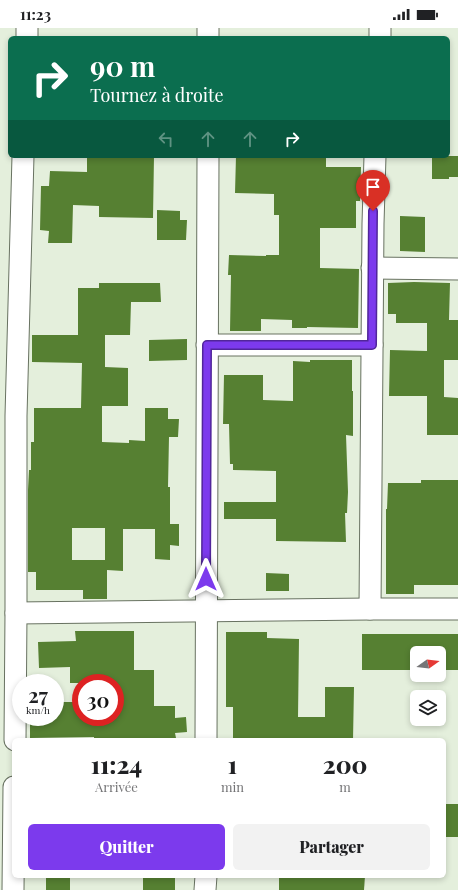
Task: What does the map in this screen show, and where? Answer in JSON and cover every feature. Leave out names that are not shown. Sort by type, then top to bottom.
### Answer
[{"type":"street","points":[[15,738],[16,613],[8,417],[23,158]]},
{"type":"street","points":[[206,738],[208,158]]},
{"type":"street","points":[[370,609],[372,268],[375,158]]},
{"type":"street","points":[[372,268],[458,269]]},
{"type":"street","points":[[207,345],[372,345]]},
{"type":"street","points":[[16,613],[206,610],[458,609]]},
{"type":"street","points":[[12,806],[9,834],[12,890]]},
{"type":"street","points":[[205,890],[206,878]]},
{"type":"building","points":[[450,156],[458,156],[458,177],[449,177],[449,179],[432,179],[432,158],[450,158]]},
{"type":"building","points":[[87,158],[154,158],[153,218],[99,217],[99,206],[73,205],[72,243],[48,243],[49,231],[40,230],[41,186],[49,186],[50,171],[87,172]]},
{"type":"building","points":[[236,158],[326,158],[326,167],[361,167],[360,201],[356,201],[356,228],[320,228],[320,268],[359,269],[358,328],[292,328],[292,320],[261,319],[261,331],[230,331],[231,275],[228,275],[229,255],[279,255],[279,215],[274,215],[274,194],[235,193]]},
{"type":"building","points":[[157,210],[180,211],[180,220],[187,220],[186,240],[157,240]]},
{"type":"building","points":[[400,216],[425,217],[425,252],[400,251]]},
{"type":"building","points":[[99,283],[160,283],[161,302],[131,302],[130,335],[105,335],[105,367],[128,368],[128,406],[102,406],[102,442],[129,443],[129,440],[145,441],[145,408],[168,408],[168,419],[179,419],[178,437],[169,437],[168,487],[170,487],[170,524],[179,524],[179,546],[170,545],[170,560],[155,559],[155,529],[123,529],[123,571],[107,570],[107,599],[83,599],[83,590],[36,590],[36,572],[28,572],[28,490],[29,470],[31,470],[31,442],[34,442],[34,408],[81,408],[82,363],[32,362],[32,335],[78,335],[78,288],[99,288]],"holes":[[[72,528],[105,528],[105,560],[72,560]]]},
{"type":"building","points":[[388,283],[450,283],[449,320],[458,320],[458,360],[444,360],[444,397],[458,398],[458,435],[427,435],[427,396],[389,396],[390,350],[427,351],[427,323],[396,323],[396,314],[388,314]]},
{"type":"building","points":[[187,339],[187,360],[149,361],[149,340]]},
{"type":"building","points":[[310,360],[352,360],[353,436],[346,435],[348,492],[347,513],[345,513],[346,542],[276,541],[276,519],[224,519],[224,502],[276,502],[276,471],[233,470],[233,464],[230,464],[229,424],[223,424],[224,375],[263,375],[263,400],[293,401],[293,361],[310,362]]},
{"type":"building","points":[[421,480],[458,480],[458,585],[414,585],[414,594],[386,594],[386,509],[388,483],[421,483]]},
{"type":"building","points":[[266,573],[289,574],[289,591],[266,591]]},
{"type":"building","points":[[75,631],[134,631],[134,670],[154,670],[154,706],[175,706],[175,718],[186,717],[187,732],[175,733],[176,738],[30,738],[30,726],[64,726],[64,702],[72,702],[72,726],[124,726],[124,674],[72,674],[72,683],[70,683],[70,667],[39,668],[38,642],[76,641]]},
{"type":"building","points":[[226,632],[267,632],[267,638],[299,639],[298,717],[325,717],[325,687],[354,687],[353,738],[233,738],[233,707],[226,707]]},
{"type":"building","points":[[362,634],[458,634],[458,670],[446,670],[446,646],[410,646],[410,670],[362,670]]},
{"type":"building","points":[[446,804],[458,804],[458,837],[446,837]]},
{"type":"building","points":[[46,878],[70,878],[70,890],[46,890]]},
{"type":"building","points":[[143,878],[175,878],[175,890],[143,890]]},
{"type":"building","points":[[279,878],[365,878],[364,890],[279,890]]},
{"type":"route","points":[[206,579],[207,345],[372,345],[373,211]]}]
